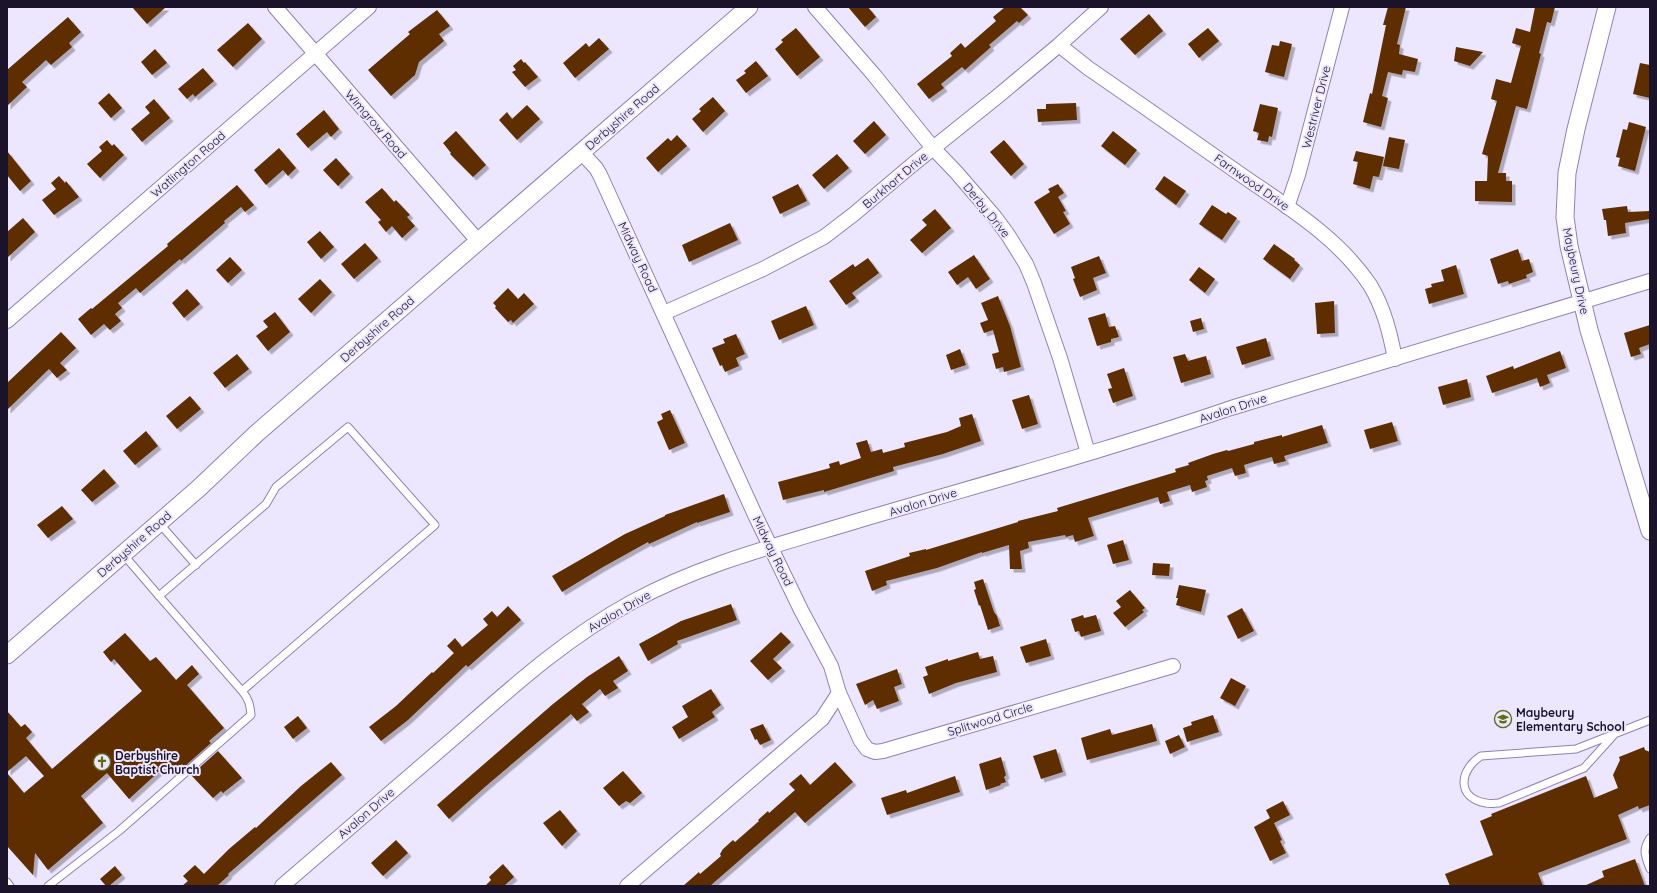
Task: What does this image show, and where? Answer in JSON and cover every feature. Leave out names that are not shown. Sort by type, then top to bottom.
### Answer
[{"type":"street","name":"Wimgrow Road","points":[[274,7],[478,241]]},
{"type":"street","name":"Watlington Road","points":[[7,321],[369,7]]},
{"type":"street","name":"Derbyshire Road","points":[[7,655],[199,488],[257,433],[749,7]]},
{"type":"street","name":"Derby Drive","points":[[815,7],[874,75],[933,148],[994,216],[1026,264],[1060,358],[1088,453]]},
{"type":"street","name":"Burkhart Drive","points":[[664,313],[763,269],[824,237],[1059,45],[1101,7]]},
{"type":"street","name":"Westriver Drive","points":[[1288,207],[1298,175],[1342,7]]},
{"type":"street","name":"Maybeury Drive","points":[[1607,7],[1576,129],[1567,173],[1566,217],[1569,246],[1589,330],[1650,531]]},
{"type":"street","name":"Farnwood Drive","points":[[1059,45],[1088,68],[1288,207],[1328,238],[1346,255],[1370,285],[1388,325],[1395,359]]},
{"type":"street","name":"Midway Road","points":[[581,152],[596,168],[600,175],[756,517],[801,610],[831,666],[839,693]]},
{"type":"street","name":"Avalon Drive","points":[[282,886],[500,697],[557,650],[634,600],[721,564],[771,547],[1088,453],[1650,281]]},
{"type":"street","name":"Splitwood Circle","points":[[839,693],[861,741],[867,749],[875,752],[883,751],[1173,666]]},
{"type":"street","points":[[627,886],[822,719],[839,693]]},
{"type":"lane","points":[[159,596],[266,504],[276,487],[348,427],[435,525],[242,691]]},
{"type":"lane","points":[[159,523],[196,564]]},
{"type":"lane","points":[[48,886],[119,831],[251,715],[250,702],[242,691],[122,554]]},
{"type":"lane","points":[[1612,736],[1584,768],[1499,803],[1486,803],[1472,797],[1466,790],[1463,780],[1466,770],[1473,761],[1481,756],[1576,750],[1650,720]]},
{"type":"lane","points":[[1650,838],[1645,846],[1645,856],[1650,869]]},
{"type":"lane","points":[[7,882],[10,886]]},
{"type":"building","points":[[132,7],[166,7],[147,24]]},
{"type":"building","points":[[848,7],[868,7],[876,17],[865,27]]},
{"type":"building","points":[[1005,7],[1020,7],[1028,15],[1019,23],[1017,21],[989,45],[991,47],[965,70],[962,67],[941,84],[944,88],[929,99],[917,84],[952,56],[950,53],[961,43],[965,48],[996,21],[993,17]]},
{"type":"building","points":[[1388,7],[1406,7],[1397,44],[1400,45],[1399,54],[1418,59],[1415,72],[1403,70],[1402,75],[1388,72],[1382,96],[1388,98],[1381,127],[1363,122],[1370,93],[1372,94],[1386,25],[1383,25]]},
{"type":"building","points":[[1535,7],[1555,7],[1551,23],[1547,22],[1539,53],[1541,54],[1527,109],[1516,106],[1498,173],[1506,173],[1506,181],[1512,181],[1512,202],[1475,201],[1475,181],[1487,181],[1488,156],[1482,154],[1497,101],[1491,99],[1496,79],[1511,83],[1521,46],[1512,43],[1516,28],[1530,32]]},
{"type":"building","points":[[437,10],[450,26],[439,34],[444,41],[419,62],[415,75],[391,96],[368,70],[410,34],[408,32]]},
{"type":"building","points":[[1149,14],[1163,31],[1135,55],[1120,39]]},
{"type":"building","points":[[68,17],[81,32],[69,43],[72,47],[51,65],[46,60],[22,82],[27,87],[7,106],[7,70]]},
{"type":"building","points":[[248,23],[262,39],[233,67],[217,50]]},
{"type":"building","points":[[796,28],[820,57],[797,76],[775,49],[783,42],[781,40]]},
{"type":"building","points":[[1208,28],[1219,41],[1199,58],[1188,44]]},
{"type":"building","points":[[599,38],[609,49],[575,78],[563,63],[586,43],[589,47]]},
{"type":"building","points":[[1280,41],[1292,44],[1284,77],[1265,72],[1272,45],[1279,46]]},
{"type":"building","points":[[1456,47],[1483,52],[1470,66],[1454,61]]},
{"type":"building","points":[[155,49],[167,63],[152,75],[141,62]]},
{"type":"building","points":[[521,59],[538,77],[525,87],[512,72],[516,70],[513,66]]},
{"type":"building","points":[[756,61],[768,76],[746,93],[736,80],[746,73],[744,71]]},
{"type":"building","points":[[1640,63],[1650,65],[1650,98],[1633,94]]},
{"type":"building","points":[[203,68],[214,81],[195,97],[193,94],[187,99],[178,89]]},
{"type":"building","points":[[109,93],[122,108],[111,118],[98,103]]},
{"type":"building","points":[[713,97],[725,111],[703,132],[692,119],[701,111],[699,109]]},
{"type":"building","points":[[154,99],[170,118],[142,142],[131,129],[150,113],[145,107]]},
{"type":"building","points":[[1076,103],[1077,120],[1038,122],[1037,109],[1046,109],[1046,104]]},
{"type":"building","points":[[1260,104],[1278,108],[1272,137],[1269,136],[1268,142],[1257,140],[1259,133],[1253,131]]},
{"type":"building","points":[[527,105],[540,119],[517,140],[499,120],[507,112],[512,119]]},
{"type":"building","points":[[324,110],[339,129],[331,137],[327,132],[308,148],[296,134]]},
{"type":"building","points":[[874,121],[886,135],[865,154],[853,141]]},
{"type":"building","points":[[1629,122],[1646,127],[1635,171],[1618,166],[1620,158],[1616,157],[1623,129],[1627,130]]},
{"type":"building","points":[[456,131],[486,165],[473,177],[450,154],[451,153],[443,143]]},
{"type":"building","points":[[1113,131],[1137,150],[1125,165],[1101,146]]},
{"type":"building","points":[[677,135],[687,146],[658,172],[646,158],[668,138],[671,141]]},
{"type":"building","points":[[1389,137],[1405,140],[1399,169],[1383,166]]},
{"type":"building","points":[[107,140],[112,146],[114,144],[124,155],[100,178],[87,164],[102,151],[99,147]]},
{"type":"building","points":[[1004,140],[1024,164],[1011,176],[990,152]]},
{"type":"building","points":[[279,148],[296,168],[288,176],[283,170],[266,185],[254,170]]},
{"type":"building","points":[[7,151],[31,181],[20,191],[7,175]]},
{"type":"building","points":[[1356,151],[1384,157],[1379,177],[1373,176],[1370,189],[1353,184],[1358,162],[1353,161]]},
{"type":"building","points":[[837,154],[849,168],[824,189],[812,175]]},
{"type":"building","points":[[336,158],[350,174],[338,186],[323,170]]},
{"type":"building","points":[[59,176],[65,183],[66,181],[79,197],[54,215],[42,200],[56,189],[51,183]]},
{"type":"building","points":[[1164,176],[1186,191],[1176,205],[1155,189]]},
{"type":"building","points":[[798,184],[807,201],[780,214],[772,197]]},
{"type":"building","points":[[1058,184],[1064,193],[1058,197],[1066,211],[1063,212],[1070,224],[1054,234],[1034,202],[1050,192],[1048,189]]},
{"type":"building","points":[[237,185],[254,205],[245,212],[241,207],[181,261],[180,259],[140,293],[136,288],[118,303],[122,308],[115,314],[121,321],[110,330],[104,324],[91,335],[78,319],[168,246],[167,244]]},
{"type":"building","points":[[382,188],[394,202],[396,200],[410,215],[407,217],[415,226],[402,238],[392,226],[386,232],[378,222],[381,220],[365,202]]},
{"type":"building","points":[[1212,205],[1226,214],[1228,212],[1237,218],[1222,240],[1199,224]]},
{"type":"building","points":[[1627,206],[1628,212],[1650,211],[1650,219],[1625,223],[1626,233],[1608,236],[1606,220],[1604,220],[1602,209]]},
{"type":"building","points":[[935,209],[951,228],[922,253],[910,240],[927,225],[922,220]]},
{"type":"building","points":[[23,218],[35,232],[7,258],[7,232]]},
{"type":"building","points":[[730,223],[738,240],[689,262],[682,245]]},
{"type":"building","points":[[320,231],[334,247],[321,259],[307,242]]},
{"type":"building","points":[[365,243],[378,258],[354,279],[341,264]]},
{"type":"building","points":[[1274,244],[1295,259],[1294,260],[1300,265],[1290,279],[1263,259]]},
{"type":"building","points":[[1518,249],[1522,261],[1529,259],[1533,272],[1526,275],[1527,278],[1509,284],[1508,281],[1498,284],[1490,259]]},
{"type":"building","points":[[974,255],[990,279],[976,289],[968,277],[957,285],[948,272]]},
{"type":"building","points":[[1099,256],[1106,273],[1093,278],[1097,290],[1080,297],[1073,279],[1075,278],[1071,267]]},
{"type":"building","points":[[230,257],[242,270],[228,283],[216,270]]},
{"type":"building","points":[[868,258],[879,273],[852,293],[856,298],[846,305],[829,281],[853,264],[855,267]]},
{"type":"building","points":[[1456,265],[1464,294],[1429,304],[1425,289],[1432,287],[1431,284],[1444,281],[1441,270]]},
{"type":"building","points":[[1199,267],[1215,279],[1205,293],[1189,280]]},
{"type":"building","points":[[320,279],[332,292],[311,313],[298,299]]},
{"type":"building","points":[[508,288],[518,299],[524,293],[534,304],[513,323],[511,320],[508,322],[495,308],[496,306],[493,303]]},
{"type":"building","points":[[187,289],[200,304],[184,318],[172,303]]},
{"type":"building","points":[[998,296],[1010,326],[1021,367],[1004,372],[1003,367],[996,369],[992,354],[999,352],[993,330],[984,333],[980,323],[988,320],[981,303]]},
{"type":"building","points":[[1334,301],[1335,333],[1317,334],[1315,303]]},
{"type":"building","points":[[806,306],[814,325],[779,340],[771,321]]},
{"type":"building","points":[[275,312],[290,332],[268,351],[256,336],[268,327],[263,321]]},
{"type":"building","points":[[1105,313],[1109,327],[1115,326],[1119,337],[1111,339],[1111,342],[1097,346],[1088,318]]},
{"type":"building","points":[[1201,318],[1204,329],[1193,332],[1190,321]]},
{"type":"building","points":[[1650,325],[1650,344],[1639,348],[1641,354],[1631,357],[1624,333]]},
{"type":"building","points":[[61,332],[76,348],[60,363],[67,370],[57,378],[49,369],[7,410],[7,383]]},
{"type":"building","points":[[736,334],[745,354],[736,358],[739,366],[725,372],[722,365],[720,366],[712,348],[725,343],[723,339]]},
{"type":"building","points":[[1266,338],[1271,356],[1242,365],[1236,347]]},
{"type":"building","points":[[960,349],[966,365],[951,370],[946,355]]},
{"type":"building","points":[[1560,351],[1566,368],[1547,375],[1550,383],[1540,387],[1537,378],[1492,393],[1486,376],[1513,366],[1514,369]]},
{"type":"building","points":[[237,354],[249,369],[225,388],[213,373]]},
{"type":"building","points":[[1185,354],[1188,361],[1206,356],[1211,374],[1181,383],[1173,357]]},
{"type":"building","points":[[1124,368],[1133,396],[1113,403],[1108,389],[1112,388],[1107,374]]},
{"type":"building","points":[[1467,379],[1471,397],[1443,405],[1438,387]]},
{"type":"building","points":[[1029,395],[1038,424],[1022,429],[1012,400]]},
{"type":"building","points":[[190,396],[201,409],[177,429],[166,416]]},
{"type":"building","points":[[670,410],[685,443],[669,450],[657,422],[663,419],[661,414]]},
{"type":"building","points":[[972,414],[981,441],[943,454],[893,467],[894,471],[824,492],[824,490],[783,500],[778,482],[830,468],[829,464],[839,461],[840,465],[861,458],[856,443],[867,440],[871,452],[882,449],[883,453],[905,447],[904,443],[947,432],[961,426],[959,418]]},
{"type":"building","points":[[1392,422],[1398,441],[1370,449],[1364,430]]},
{"type":"building","points":[[1322,425],[1328,443],[1284,456],[1286,461],[1274,464],[1272,457],[1257,461],[1244,465],[1246,473],[1235,476],[1232,468],[1207,476],[1208,480],[1205,481],[1207,487],[1192,492],[1190,485],[1167,492],[1170,501],[1160,504],[1158,497],[1088,518],[1094,536],[1075,542],[1073,535],[1066,537],[1065,535],[1028,542],[1029,548],[1020,551],[1022,569],[1010,569],[1009,545],[982,552],[937,568],[886,581],[887,585],[872,591],[865,571],[910,556],[909,553],[926,550],[1018,521],[1058,511],[1057,508],[1176,472],[1175,469],[1189,465],[1188,463],[1213,454],[1254,444],[1254,442],[1282,435],[1282,437]]},
{"type":"building","points":[[146,431],[158,446],[135,465],[123,451]]},
{"type":"building","points":[[104,469],[116,483],[92,502],[81,490]]},
{"type":"building","points":[[724,494],[730,512],[697,522],[649,544],[648,542],[562,592],[552,576],[625,534],[665,515]]},
{"type":"building","points":[[62,506],[73,519],[48,538],[37,525]]},
{"type":"building","points":[[1123,540],[1129,560],[1113,564],[1107,545]]},
{"type":"building","points":[[1153,563],[1170,564],[1169,576],[1152,575]]},
{"type":"building","points":[[983,579],[1000,626],[988,630],[974,590],[976,589],[974,582]]},
{"type":"building","points":[[1179,585],[1206,590],[1201,612],[1176,605]]},
{"type":"building","points":[[1130,590],[1145,608],[1142,610],[1144,612],[1125,627],[1113,613],[1121,607],[1116,601]]},
{"type":"building","points":[[731,604],[737,620],[677,641],[678,644],[648,661],[639,644],[681,621]]},
{"type":"building","points":[[508,606],[521,620],[468,667],[466,665],[408,720],[381,741],[369,727],[396,706],[454,653],[447,646],[455,638],[462,647],[488,625],[483,619],[492,611],[497,617]]},
{"type":"building","points":[[1242,608],[1254,631],[1238,639],[1227,616]]},
{"type":"building","points":[[1083,615],[1084,618],[1096,615],[1101,631],[1081,637],[1079,631],[1075,632],[1071,619]]},
{"type":"building","points":[[781,632],[791,642],[773,659],[782,668],[768,680],[750,661]]},
{"type":"building","name":"Derbyshire Baptist Church","points":[[125,633],[150,661],[156,657],[176,680],[192,665],[199,674],[187,685],[224,728],[209,741],[211,743],[184,767],[182,764],[171,773],[165,766],[129,799],[107,773],[81,796],[103,823],[48,870],[35,853],[33,875],[7,846],[7,773],[24,793],[44,776],[26,756],[7,772],[7,711],[21,727],[25,724],[32,732],[26,738],[52,769],[142,691],[114,659],[111,662],[103,652]]},
{"type":"building","points":[[1046,639],[1051,656],[1026,663],[1020,647]]},
{"type":"building","points":[[978,652],[980,659],[993,656],[997,672],[956,683],[929,694],[923,677],[928,675],[925,667],[948,659],[948,661]]},
{"type":"building","points":[[619,656],[628,671],[613,681],[618,688],[605,696],[600,689],[582,704],[589,712],[577,721],[571,714],[449,819],[437,805],[553,704],[587,677]]},
{"type":"building","points":[[897,669],[902,684],[894,687],[899,701],[877,709],[873,700],[865,705],[856,684]]},
{"type":"building","points":[[1231,678],[1246,686],[1235,706],[1220,698]]},
{"type":"building","points":[[711,689],[721,705],[712,712],[715,717],[679,739],[672,727],[688,717],[682,706]]},
{"type":"building","points":[[1213,715],[1219,732],[1187,742],[1183,728],[1192,725],[1191,722]]},
{"type":"building","points":[[298,716],[307,728],[293,739],[284,727]]},
{"type":"building","points":[[763,724],[771,740],[760,745],[757,739],[755,740],[750,729]]},
{"type":"building","points":[[1152,724],[1157,741],[1087,760],[1081,738],[1110,729],[1112,735]]},
{"type":"building","points":[[1179,735],[1185,747],[1170,754],[1165,741]]},
{"type":"building","points":[[1644,747],[1645,750],[1650,752],[1650,805],[1639,809],[1638,806],[1618,815],[1627,839],[1538,873],[1543,886],[1450,886],[1445,874],[1493,855],[1480,821],[1492,816],[1491,814],[1586,776],[1594,798],[1618,788],[1613,775],[1620,760],[1619,757]]},
{"type":"building","points":[[1056,749],[1063,772],[1041,779],[1033,756]]},
{"type":"building","points":[[218,751],[242,778],[223,793],[221,791],[213,798],[191,775]]},
{"type":"building","points":[[1001,757],[1006,775],[1004,777],[1006,782],[986,790],[979,764]]},
{"type":"building","points":[[331,762],[342,775],[228,874],[229,875],[217,886],[182,886],[188,881],[183,876],[195,865],[204,874],[229,849],[255,827],[256,828],[301,786]]},
{"type":"building","points":[[835,762],[853,782],[805,823],[795,812],[710,886],[683,886],[721,856],[720,854],[723,849],[733,840],[735,842],[768,811],[769,813],[795,790],[789,784],[801,774],[810,785]]},
{"type":"building","points":[[623,771],[642,793],[630,803],[626,801],[619,806],[603,788]]},
{"type":"building","points":[[955,776],[960,792],[887,815],[881,798],[906,790],[907,793]]},
{"type":"building","points":[[1283,801],[1290,815],[1274,823],[1286,853],[1270,861],[1254,827],[1270,818],[1266,810]]},
{"type":"building","points":[[560,810],[577,831],[562,846],[543,823]]},
{"type":"building","points":[[396,840],[408,853],[383,876],[371,863]]},
{"type":"building","points":[[1635,859],[1645,886],[1584,886],[1604,877],[1602,871]]},
{"type":"building","points":[[503,864],[514,877],[504,886],[485,886],[491,880],[489,877]]},
{"type":"building","points":[[115,866],[122,875],[109,886],[106,886],[100,879]]},
{"type":"place","name":"Maybeury Elementary School","points":[[1503,719]]},
{"type":"place","name":"Derbyshire Baptist Church","points":[[102,762]]}]
